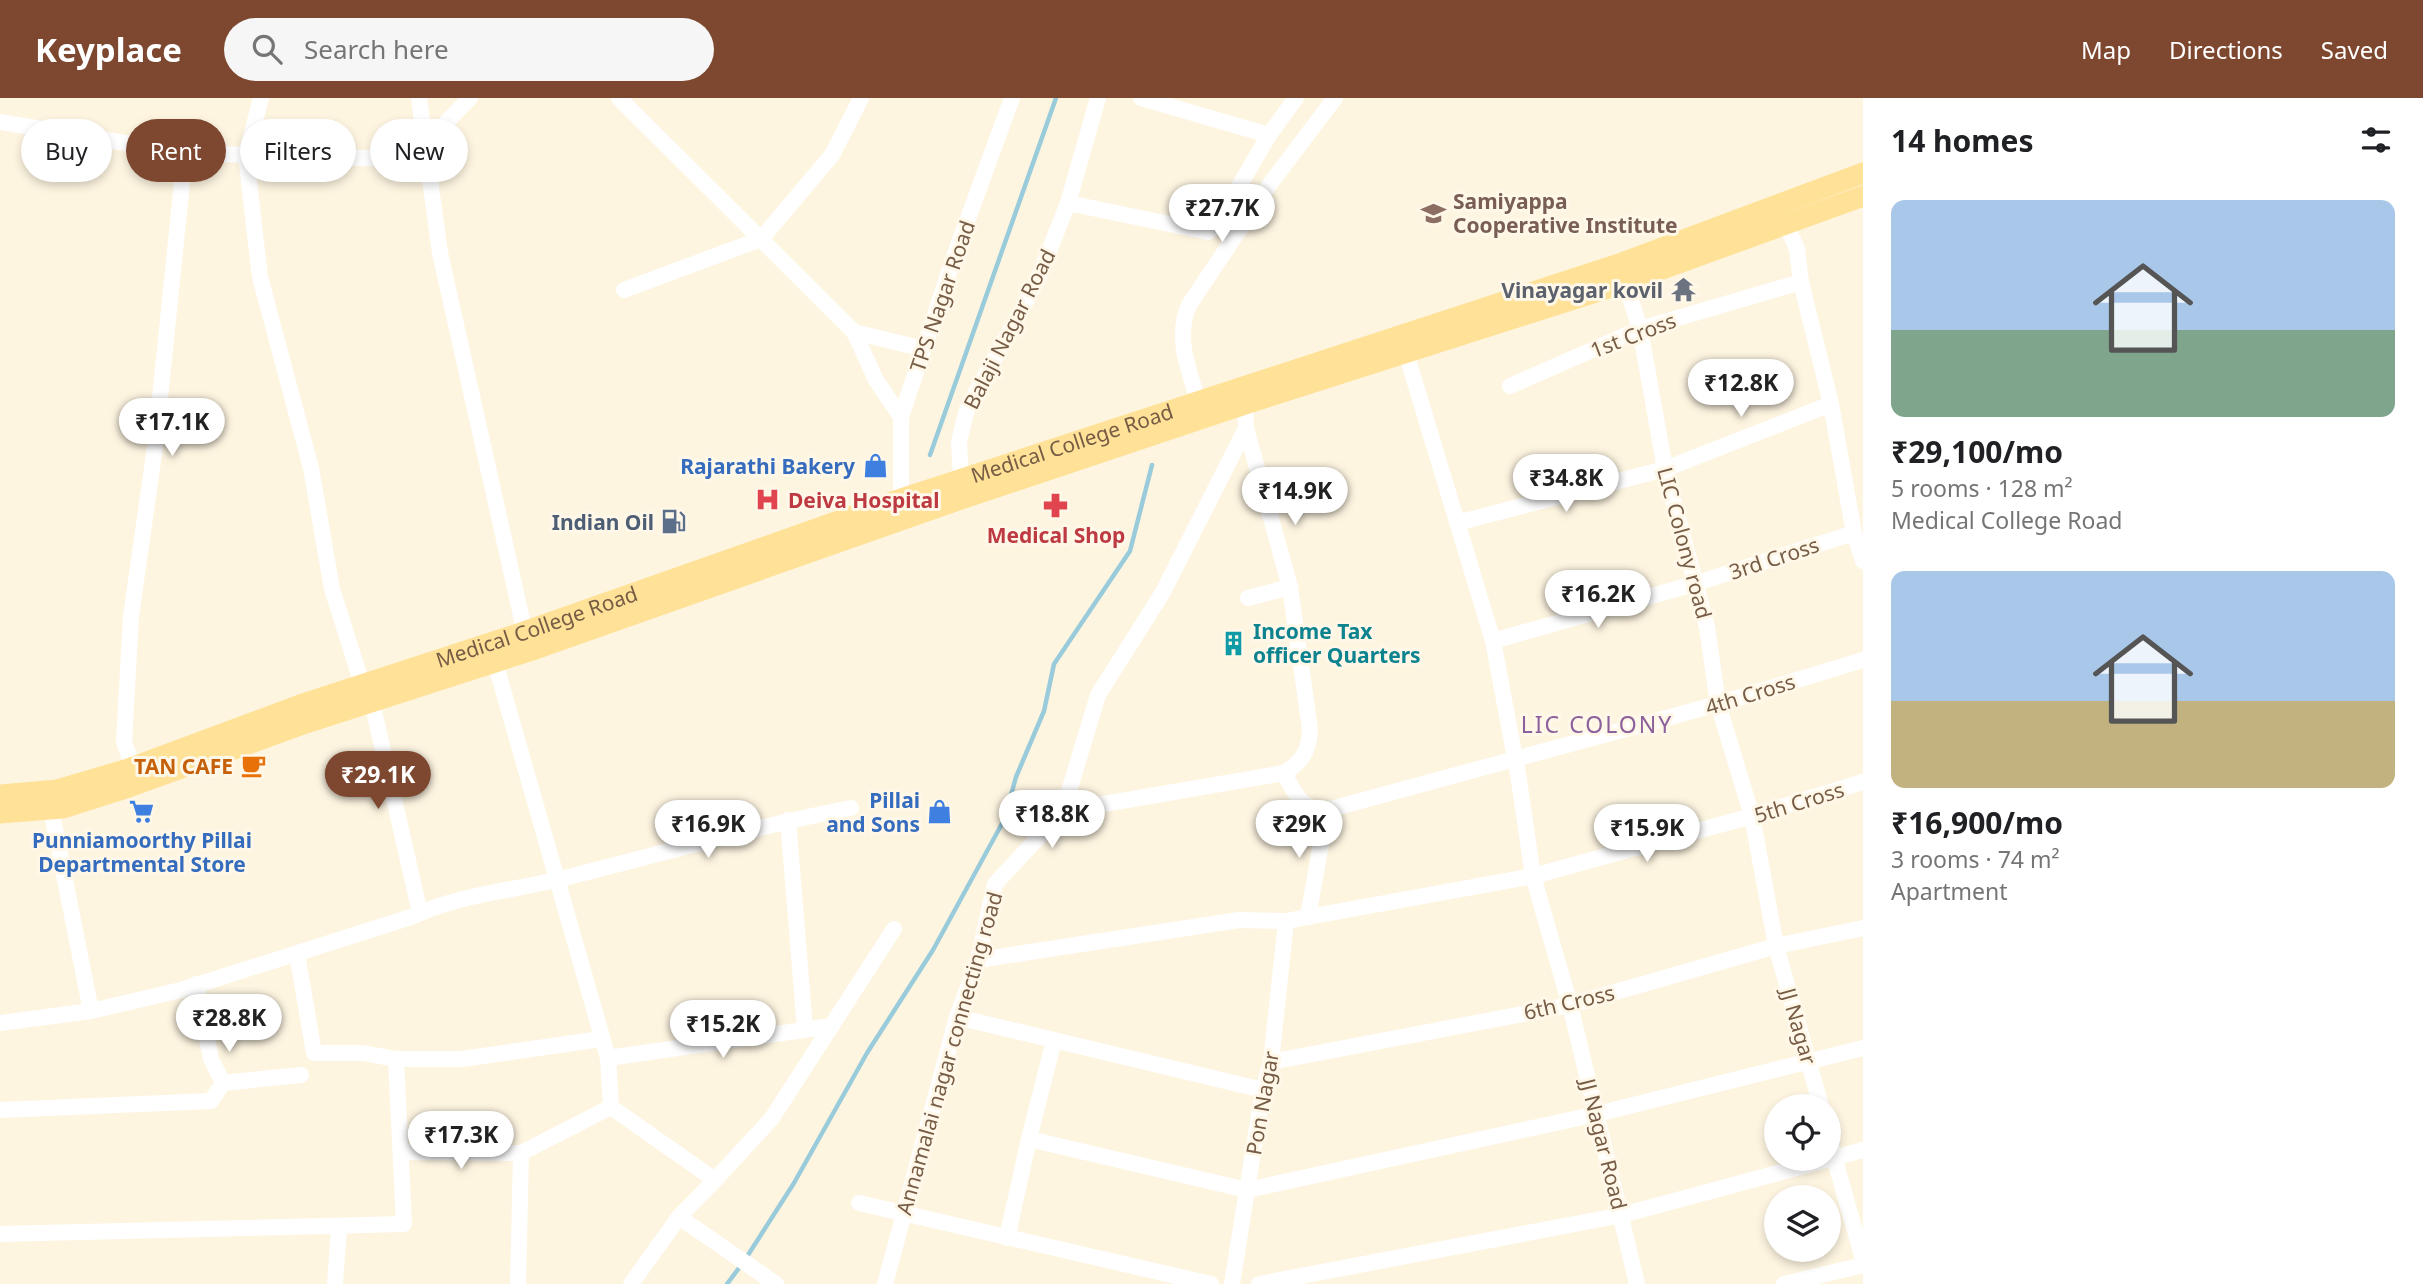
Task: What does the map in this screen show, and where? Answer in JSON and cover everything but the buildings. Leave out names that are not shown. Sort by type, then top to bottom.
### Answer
[{"type":"main road","name":"Medical College Road","points":[[1622,273],[1863,173]]},
{"type":"main road","name":"Medical College Road","points":[[0,795],[57,790],[367,693],[527,641],[914,505],[1198,400],[1403,343],[1622,273],[1787,226],[1863,196]]},
{"type":"main road","name":"Medical College Road","points":[[956,489],[1245,404],[1403,343]]},
{"type":"main road","name":"Medical College Road","points":[[0,813],[51,809],[129,787],[367,693],[495,662],[527,641]]},
{"type":"street","points":[[256,119],[261,98]]},
{"type":"street","points":[[419,98],[422,119]]},
{"type":"street","points":[[453,119],[470,98]]},
{"type":"street","points":[[619,98],[853,332],[876,380],[901,417]]},
{"type":"street","points":[[624,290],[761,239],[832,155],[861,98]]},
{"type":"street","name":"TPS Nagar Road","points":[[914,505],[901,417],[1012,98]]},
{"type":"street","name":"Balaji Nagar Road","points":[[956,489],[959,442],[967,409],[1038,279],[1068,203],[1098,98]]},
{"type":"street","points":[[1141,98],[1269,135]]},
{"type":"street","points":[[1068,203],[1208,232],[1216,224],[1269,135],[1296,98]]},
{"type":"street","points":[[1198,400],[1185,359],[1181,323],[1189,305],[1270,184],[1335,98]]},
{"type":"street","points":[[0,122],[126,143]]},
{"type":"street","points":[[133,767],[124,742],[131,615],[155,447],[182,182]]},
{"type":"street","points":[[249,182],[260,277],[311,468],[332,589],[367,693],[420,913]]},
{"type":"street","points":[[430,182],[440,253],[527,641]]},
{"type":"street","points":[[1787,226],[1797,249],[1801,282],[1860,547]]},
{"type":"street","name":"LIC Colony road","points":[[1622,273],[1640,329],[1665,469],[1707,626],[1718,704],[1752,816],[1776,946]]},
{"type":"street","name":"1st Cross","points":[[1510,386],[1640,329],[1801,282]]},
{"type":"street","points":[[853,332],[924,349]]},
{"type":"street","name":"JJ Nagar Road","points":[[1403,343],[1493,641],[1533,876],[1570,1005],[1637,1284]]},
{"type":"street","points":[[1063,811],[1284,773],[1300,763],[1310,746],[1310,729],[1290,587],[1247,428],[1245,404]]},
{"type":"street","points":[[1457,523],[1665,469],[1830,404]]},
{"type":"street","name":"Annamalai nagar connecting road","points":[[885,1284],[957,1017],[978,960],[995,884],[1063,811],[1098,695],[1163,592],[1247,428]]},
{"type":"street","name":"3rd Cross","points":[[1493,641],[1694,584],[1860,547]]},
{"type":"street","points":[[1248,598],[1290,587]]},
{"type":"street","name":"4th Cross","points":[[1327,810],[1718,704],[1863,660]]},
{"type":"street","points":[[495,662],[608,1058],[611,1107]]},
{"type":"street","points":[[1284,773],[1298,801],[1315,810],[1327,810],[1308,917]]},
{"type":"street","name":"5th Cross","points":[[978,960],[1239,920],[1308,917],[1533,876],[1752,816],[1863,782]]},
{"type":"street","points":[[0,1023],[91,1011],[298,954],[420,913],[441,903],[559,879],[788,820],[851,808]]},
{"type":"street","points":[[51,809],[91,1011]]},
{"type":"street","points":[[788,820],[805,1029]]},
{"type":"street","name":"Pon Nagar","points":[[1232,1284],[1263,1090],[1271,1062],[1286,920]]},
{"type":"street","name":"6th Cross","points":[[1271,1062],[1570,1005],[1776,946],[1863,928]]},
{"type":"street","points":[[631,1284],[679,1217],[772,1118],[894,929]]},
{"type":"street","name":"JJ Nagar","points":[[1776,946],[1818,1094]]},
{"type":"street","points":[[298,954],[314,1053],[363,1053],[396,1059],[462,1059],[601,1039]]},
{"type":"street","points":[[196,984],[211,1059],[223,1083]]},
{"type":"street","points":[[957,1017],[1263,1090]]},
{"type":"street","points":[[608,1058],[832,1026]]},
{"type":"street","points":[[1007,1238],[1054,1040]]},
{"type":"street","points":[[1029,1139],[1247,1190],[1597,1114],[1863,1048]]},
{"type":"street","points":[[0,1234],[404,1224],[396,1059]]},
{"type":"street","points":[[223,1083],[300,1075]]},
{"type":"street","points":[[0,1110],[211,1101],[223,1083]]},
{"type":"street","points":[[611,1107],[715,1180]]},
{"type":"street","points":[[401,1152],[521,1153],[611,1107]]},
{"type":"street","points":[[1841,1157],[1863,1150]]},
{"type":"street","points":[[518,1284],[521,1153]]},
{"type":"street","points":[[1259,1284],[1622,1215],[1789,1171]]},
{"type":"street","points":[[1837,1171],[1863,1259]]},
{"type":"street","points":[[859,1203],[1211,1284]]},
{"type":"street","points":[[679,1217],[776,1284]]},
{"type":"street","points":[[335,1284],[339,1227]]},
{"type":"street","points":[[1784,1284],[1863,1265]]},
{"type":"waterway","points":[[930,455],[1056,98]]},
{"type":"waterway","points":[[748,1255],[794,1183],[867,1053],[933,950],[1004,820],[1016,777],[1044,711],[1054,664],[1130,551],[1152,465]]},
{"type":"waterway","points":[[727,1284],[739,1268]]},
{"type":"place","name":"Samiyappa Cooperative Institute","points":[[1433,213]]},
{"type":"place","name":"Vinayagar kovil","points":[[1683,290]]},
{"type":"place","name":"Rajarathi Bakery","points":[[875,466]]},
{"type":"place","name":"Deiva Hospital","points":[[768,500]]},
{"type":"place","name":"Medical Shop","points":[[1056,506]]},
{"type":"place","name":"Indian Oil","points":[[674,522]]},
{"type":"place","name":"Income Tax officer Quarters","points":[[1233,643]]},
{"type":"place","name":"TAN CAFE","points":[[253,766]]},
{"type":"place","name":"Punniamoorthy Pillai Departmental Store","points":[[142,811]]},
{"type":"place","name":"Pillai and Sons","points":[[940,812]]},
{"type":"district","name":"LIC COLONY","points":[[1597,724]]}]
